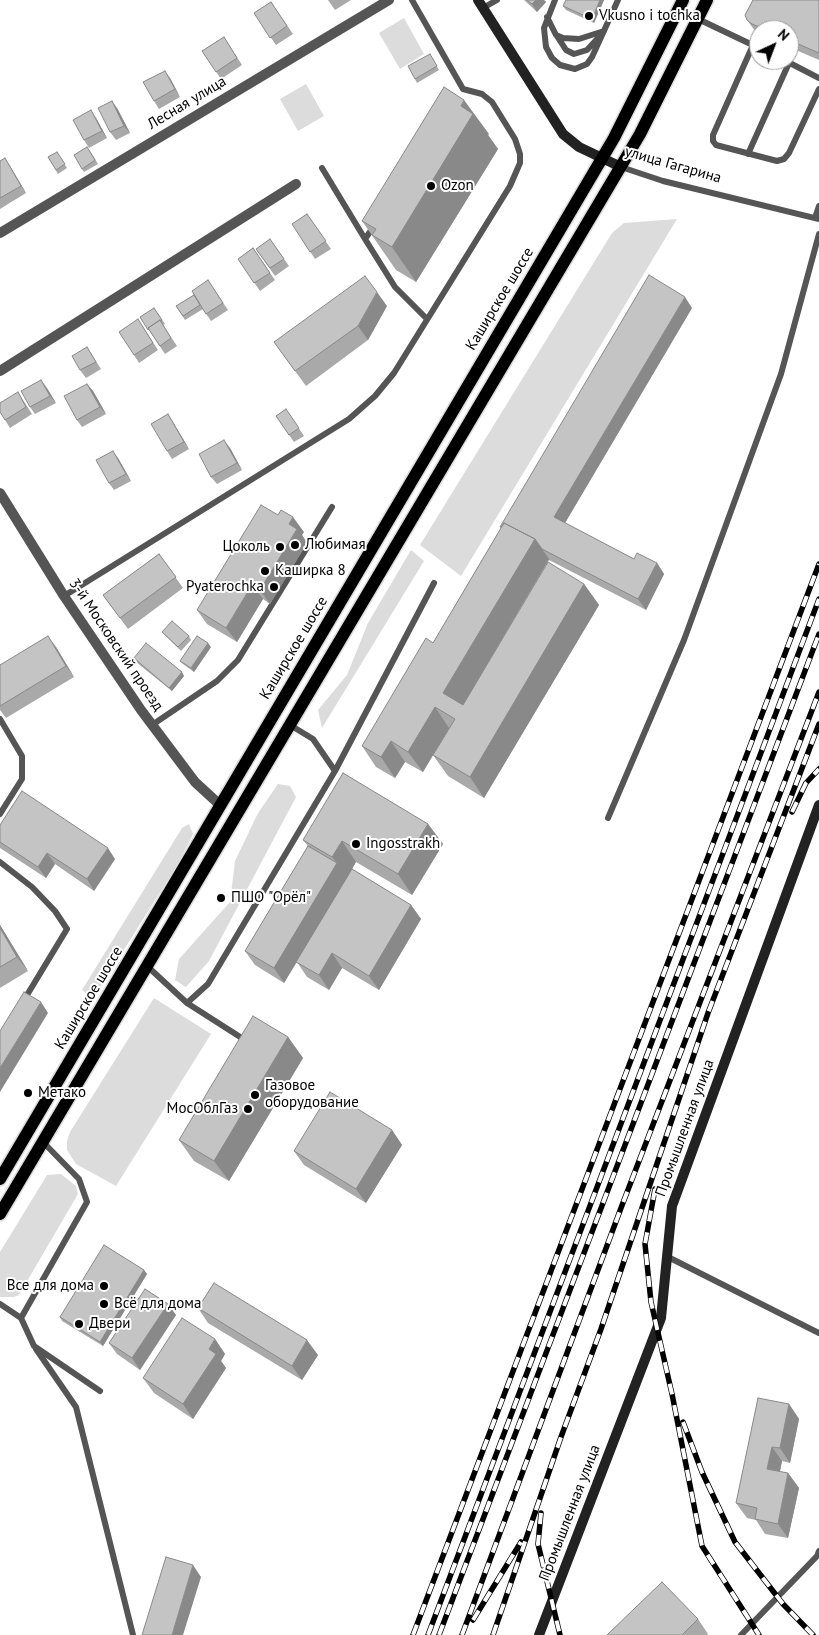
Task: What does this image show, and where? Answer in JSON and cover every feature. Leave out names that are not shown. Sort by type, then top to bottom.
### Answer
[{"type":"main road","name":"Каширское шоссе","points":[[0,1179],[603,158],[628,113],[683,0]]},
{"type":"main road","points":[[0,1214],[148,966],[288,724],[621,167],[647,122],[707,0]]},
{"type":"street","name":"Лесная улица","points":[[0,233],[389,0]]},
{"type":"street","name":"улица Гагарина","points":[[480,4],[563,134],[575,145],[621,167]]},
{"type":"street","points":[[0,371],[296,184]]},
{"type":"street","name":"3-й Московский проезд","points":[[0,493],[64,596],[152,725],[195,782],[220,805]]},
{"type":"street","name":"Промышленная улица","points":[[539,1635],[661,1318],[672,1206],[819,805]]},
{"type":"lane","points":[[64,596],[349,420],[375,396],[394,373],[510,186],[520,163],[518,144],[495,106],[482,94],[463,89],[412,0]]},
{"type":"lane","points":[[480,4],[496,0]]},
{"type":"lane","points":[[555,0],[547,16],[544,28],[546,47],[552,58],[564,68],[575,68],[587,64],[618,0]]},
{"type":"lane","points":[[547,16],[566,50],[578,54],[587,50],[604,31]]},
{"type":"lane","points":[[698,19],[749,44]]},
{"type":"lane","points":[[556,35],[573,39],[604,31]]},
{"type":"lane","points":[[749,61],[712,137],[713,142],[718,146],[777,160],[786,158],[819,89]]},
{"type":"lane","points":[[799,68],[819,78]]},
{"type":"lane","points":[[748,154],[782,70]]},
{"type":"lane","points":[[456,94],[463,89]]},
{"type":"lane","name":"улица Гагарина","points":[[621,167],[663,180],[817,218]]},
{"type":"lane","points":[[322,168],[395,287],[427,319]]},
{"type":"lane","points":[[817,218],[819,206]]},
{"type":"lane","points":[[365,239],[376,222]]},
{"type":"lane","points":[[608,818],[684,640],[781,374],[819,234]]},
{"type":"lane","points":[[152,725],[217,681],[238,660],[332,507]]},
{"type":"lane","points":[[187,1003],[208,984],[335,771],[434,583]]},
{"type":"lane","points":[[0,718],[22,756],[22,779],[0,814]]},
{"type":"lane","points":[[288,724],[313,739],[335,771]]},
{"type":"lane","points":[[0,862],[32,887],[55,911],[67,929],[19,1008]]},
{"type":"lane","points":[[148,966],[187,1003],[248,1042]]},
{"type":"lane","points":[[20,1318],[86,1202],[79,1179],[43,1142]]},
{"type":"lane","points":[[668,1257],[819,1333]]},
{"type":"lane","points":[[0,1304],[20,1318],[34,1346],[76,1406],[133,1635]]},
{"type":"lane","points":[[34,1346],[100,1391]]},
{"type":"lane","points":[[741,1635],[817,1556],[819,1551]]},
{"type":"shaded area","points":[[404,18],[424,54],[400,69],[379,33]]},
{"type":"shaded area","points":[[306,84],[324,116],[298,131],[280,99]]},
{"type":"shaded area","points":[[677,219],[461,576],[420,545],[612,233],[624,223]]},
{"type":"shaded area","points":[[411,550],[424,561],[322,728],[318,710],[347,675],[368,623]]},
{"type":"shaded area","points":[[278,784],[290,786],[296,797],[209,961],[186,987],[175,980],[179,959],[230,902],[235,861],[258,813]]},
{"type":"shaded area","points":[[189,824],[193,834],[179,862],[100,988],[90,997],[82,990],[182,828]]},
{"type":"shaded area","points":[[154,998],[211,1034],[116,1186],[76,1164],[67,1150],[67,1141],[70,1132]]},
{"type":"shaded area","points":[[61,1174],[76,1186],[78,1194],[19,1295],[0,1297],[0,1252],[47,1175]]},
{"type":"building","points":[[527,0],[536,0],[532,4]]},
{"type":"building","name":"Vkusno i tochka","points":[[566,0],[600,0],[592,19],[563,6]]},
{"type":"building","points":[[753,0],[819,0],[819,53],[799,44],[799,20],[749,20],[749,22],[745,15]]},
{"type":"building","points":[[271,2],[287,26],[270,38],[254,13]]},
{"type":"building","points":[[224,37],[237,58],[216,72],[202,51]]},
{"type":"building","points":[[430,54],[437,66],[415,79],[408,66]]},
{"type":"building","points":[[165,71],[175,89],[154,101],[143,82]]},
{"type":"building","points":[[444,87],[464,100],[461,106],[473,114],[392,247],[372,235],[376,229],[362,221]]},
{"type":"building","points":[[112,101],[124,126],[110,132],[98,108]]},
{"type":"building","points":[[91,110],[102,131],[84,140],[73,120]]},
{"type":"building","points":[[87,147],[95,160],[82,169],[74,155]]},
{"type":"building","points":[[57,152],[65,164],[56,170],[48,157]]},
{"type":"building","points":[[5,158],[21,186],[0,198],[0,161]]},
{"type":"building","points":[[307,214],[326,241],[310,252],[292,224]]},
{"type":"building","points":[[270,239],[284,259],[270,268],[256,249]]},
{"type":"building","points":[[253,248],[270,273],[254,283],[238,259]]},
{"type":"building","points":[[649,275],[685,297],[554,517],[634,559],[637,553],[657,563],[638,599],[542,549],[535,539],[504,523],[500,527]]},
{"type":"building","points":[[365,276],[377,292],[358,326],[295,371],[274,342]]},
{"type":"building","points":[[208,280],[223,303],[206,314],[192,291]]},
{"type":"building","points":[[194,295],[200,305],[183,316],[176,306]]},
{"type":"building","points":[[154,308],[162,320],[148,328],[148,330],[140,317]]},
{"type":"building","points":[[138,319],[153,343],[134,355],[119,332]]},
{"type":"building","points":[[160,320],[171,338],[160,346],[148,328]]},
{"type":"building","points":[[87,347],[96,362],[80,370],[72,356]]},
{"type":"building","points":[[41,380],[50,396],[30,407],[21,391]]},
{"type":"building","points":[[87,384],[100,407],[77,420],[64,396]]},
{"type":"building","points":[[18,392],[26,407],[5,420],[0,412],[0,403]]},
{"type":"building","points":[[286,409],[299,428],[289,435],[276,416]]},
{"type":"building","points":[[168,414],[184,442],[167,451],[151,424]]},
{"type":"building","points":[[224,440],[237,463],[211,477],[199,454]]},
{"type":"building","points":[[113,451],[126,474],[109,483],[96,460]]},
{"type":"building","points":[[261,505],[278,515],[281,510],[293,517],[289,524],[297,529],[260,590],[252,585],[226,628],[197,610]]},
{"type":"building","points":[[504,523],[535,539],[443,693],[463,705],[548,562],[584,584],[470,777],[433,755],[455,719],[435,707],[408,752],[391,741],[381,757],[362,746],[426,638],[433,643]]},
{"type":"building","points":[[159,554],[176,577],[120,618],[103,595]]},
{"type":"building","points":[[172,621],[189,636],[178,647],[162,632]]},
{"type":"building","points":[[48,636],[66,666],[0,706],[0,665]]},
{"type":"building","points":[[197,636],[208,643],[191,668],[180,661]]},
{"type":"building","points":[[146,643],[182,672],[169,688],[134,658]]},
{"type":"building","points":[[343,773],[428,824],[398,874],[342,841],[332,857],[303,840]]},
{"type":"building","points":[[22,791],[108,848],[87,879],[47,853],[38,867],[0,842],[0,825]]},
{"type":"building","points":[[308,846],[337,863],[274,968],[245,951]]},
{"type":"building","points":[[352,869],[411,905],[369,976],[332,953],[319,975],[296,962]]},
{"type":"building","points":[[0,928],[17,957],[0,967]]},
{"type":"building","points":[[24,992],[41,1002],[0,1068],[0,1031]]},
{"type":"building","points":[[253,1016],[288,1037],[214,1161],[179,1140]]},
{"type":"building","points":[[330,1092],[392,1130],[356,1189],[294,1151]]},
{"type":"building","points":[[104,1245],[144,1270],[100,1342],[60,1317]]},
{"type":"building","points":[[214,1283],[307,1340],[292,1366],[198,1308]]},
{"type":"building","points":[[145,1289],[168,1304],[132,1358],[109,1343]]},
{"type":"building","points":[[182,1318],[215,1339],[209,1349],[216,1354],[183,1404],[143,1378]]},
{"type":"building","points":[[758,1398],[789,1404],[780,1448],[772,1447],[767,1469],[788,1473],[778,1524],[755,1519],[757,1508],[736,1503]]},
{"type":"building","points":[[166,1557],[193,1565],[172,1635],[142,1635]]},
{"type":"building","points":[[662,1582],[698,1619],[682,1635],[607,1635]]},
{"type":"railway","points":[[413,1635],[819,564]]},
{"type":"railway","points":[[428,1635],[819,599]]},
{"type":"railway","points":[[439,1635],[819,634]]},
{"type":"railway","points":[[462,1635],[621,1208],[819,692]]},
{"type":"railway","points":[[493,1635],[561,1437],[601,1329],[708,1013],[819,724]]},
{"type":"railway","points":[[792,812],[806,783],[819,769]]},
{"type":"railway","points":[[655,1189],[645,1244],[651,1302],[672,1394],[702,1546],[759,1635]]},
{"type":"railway","points":[[683,1422],[702,1472],[735,1542],[783,1604],[813,1635]]},
{"type":"railway","points":[[541,1513],[538,1544],[560,1635]]},
{"type":"railway","points":[[473,1620],[521,1542]]},
{"type":"place","name":"Vkusno i tochka","points":[[589,16]]},
{"type":"place","name":"Ozon","points":[[431,186]]},
{"type":"place","name":"Любимая","points":[[295,545]]},
{"type":"place","name":"Цоколь","points":[[280,547]]},
{"type":"place","name":"Каширка 8","points":[[265,571]]},
{"type":"place","name":"Pyaterochka","points":[[274,587]]},
{"type":"place","name":"Ingosstrakh","points":[[356,844]]},
{"type":"place","name":"ПШО \"Орёл\"","points":[[221,898]]},
{"type":"place","name":"Метако","points":[[28,1093]]},
{"type":"place","name":"Газовое оборудование","points":[[255,1095]]},
{"type":"place","name":"МосОблГаз","points":[[248,1109]]},
{"type":"place","name":"Все для дома","points":[[104,1286]]},
{"type":"place","name":"Всё для дома","points":[[104,1304]]},
{"type":"place","name":"Двери","points":[[79,1324]]}]
